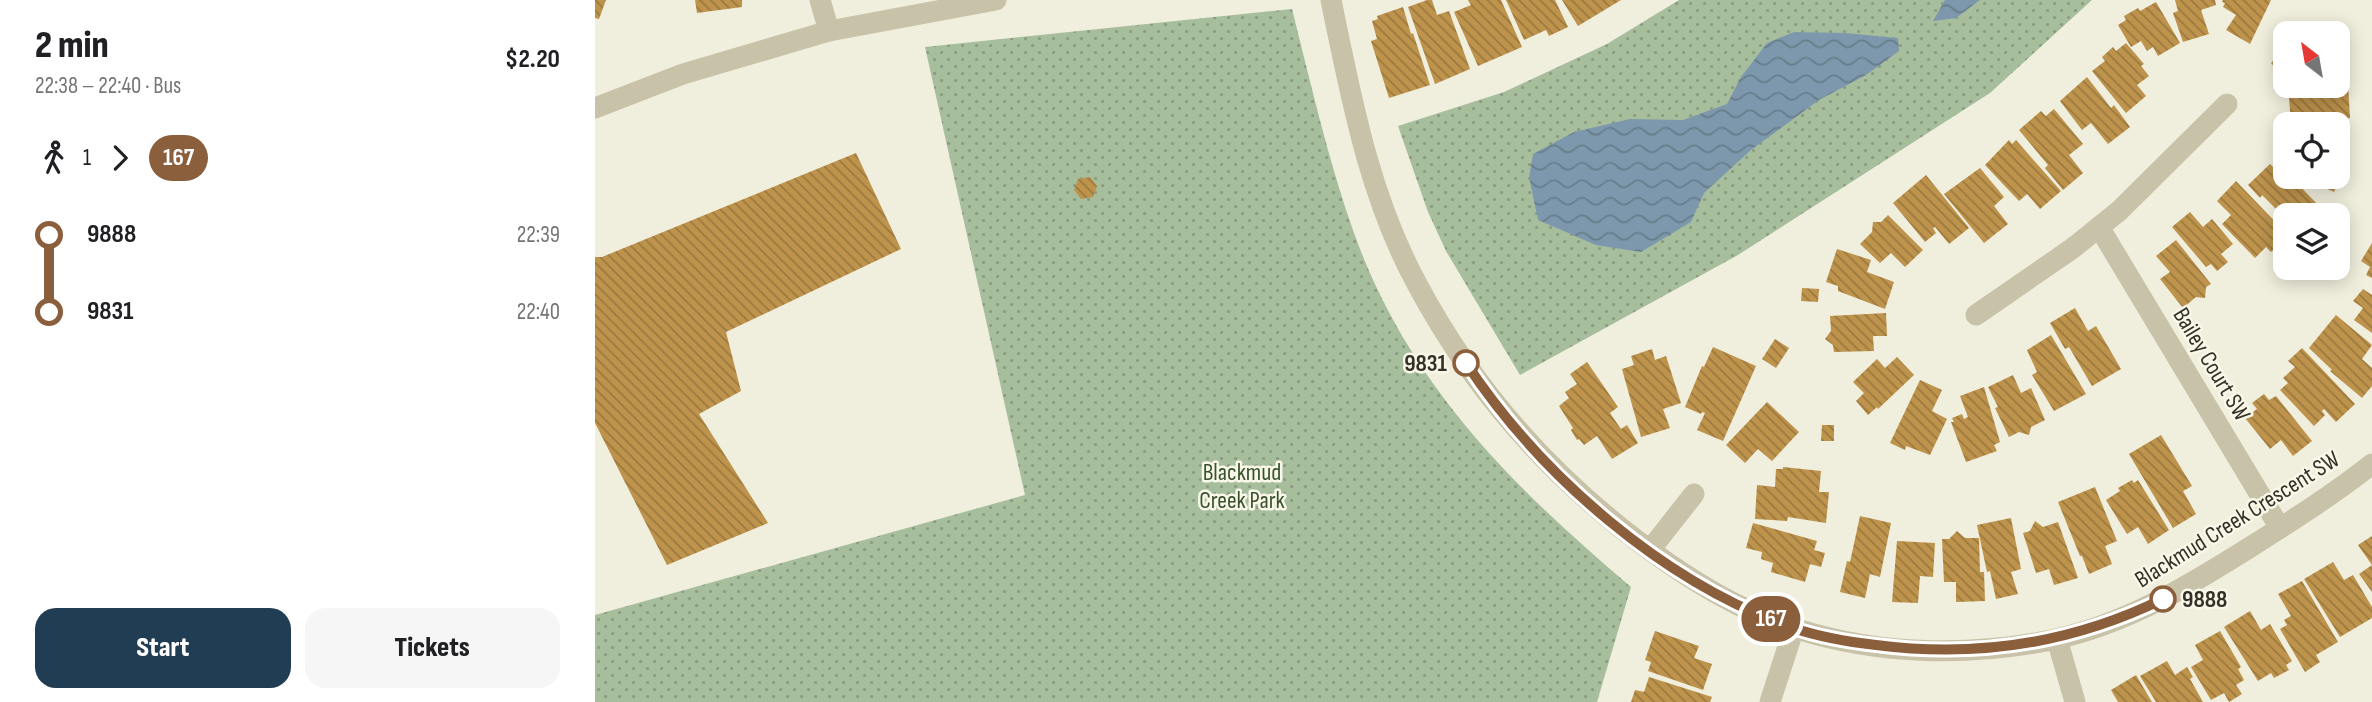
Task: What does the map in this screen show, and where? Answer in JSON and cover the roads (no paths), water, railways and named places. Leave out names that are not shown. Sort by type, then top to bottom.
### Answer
[{"type":"street","points":[[820,0],[829,31]]},
{"type":"street","points":[[595,108],[683,74],[829,31],[996,0]]},
{"type":"street","name":"Blackmud Creek Crescent SW","points":[[1331,0],[1354,112],[1370,169],[1393,231],[1416,282],[1476,378],[1528,444],[1607,517],[1705,587],[1737,604],[1794,628],[1857,643],[1941,651],[1999,648],[2057,639],[2105,624],[2146,607],[2206,575],[2333,494],[2372,464]]},
{"type":"street","points":[[1976,315],[2119,211],[2227,104]]},
{"type":"street","name":"Bailey Court SW","points":[[2099,227],[2280,528]]},
{"type":"street","points":[[1650,550],[1694,494]]},
{"type":"street","points":[[1770,702],[1794,628]]},
{"type":"street","points":[[2057,639],[2075,702]]},
{"type":"water","points":[[1945,0],[1980,0],[1956,18],[1933,21]]},
{"type":"water","points":[[1794,32],[1898,38],[1899,51],[1866,75],[1819,100],[1751,150],[1704,193],[1691,222],[1641,252],[1596,245],[1538,220],[1529,177],[1533,154],[1574,132],[1630,119],[1683,120],[1727,104],[1741,77],[1767,43]]},
{"type":"place","name":"9831","points":[[1466,363]]},
{"type":"place","name":"9888","points":[[2163,599]]},
{"type":"park label","name":"Blackmud Creek Park","points":[[1242,486]]}]
